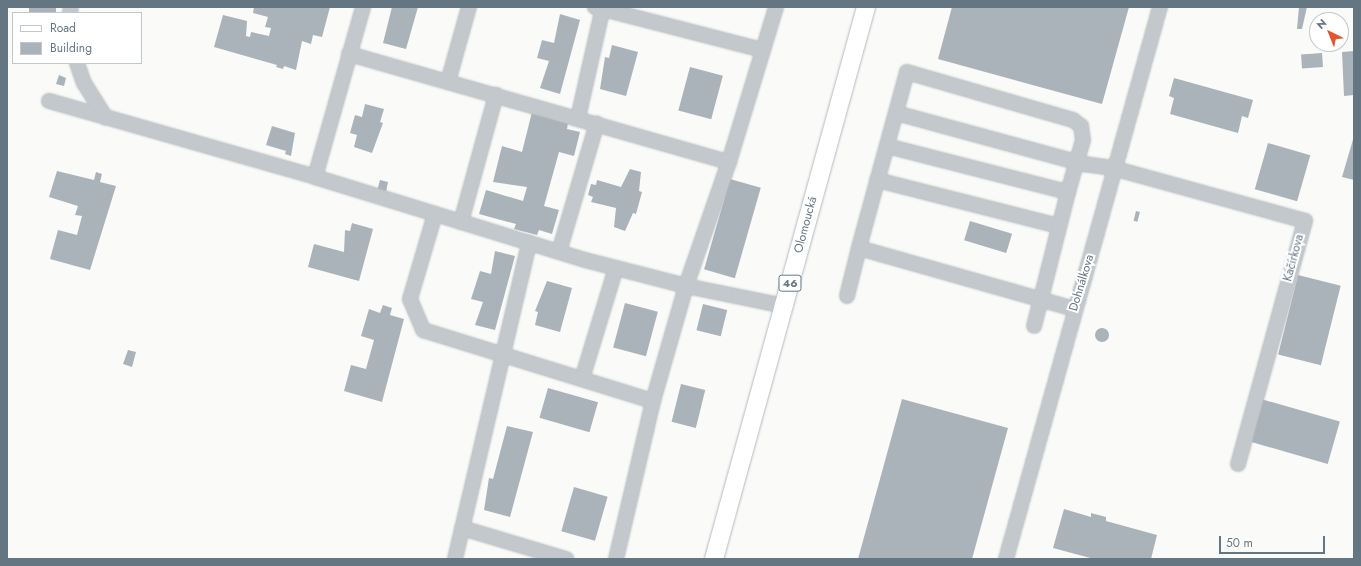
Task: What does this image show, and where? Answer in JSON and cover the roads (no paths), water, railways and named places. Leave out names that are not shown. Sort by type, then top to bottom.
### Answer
[{"type":"main road","name":"Olomoucká","points":[[714,559],[866,7]]},
{"type":"street","points":[[315,177],[363,7]]},
{"type":"street","points":[[448,82],[469,7]]},
{"type":"street","points":[[616,559],[653,401],[686,286],[729,162],[776,7]]},
{"type":"street","name":"Dohnálkova","points":[[1006,559],[1113,168],[1160,7]]},
{"type":"street","points":[[578,118],[600,8],[763,50]]},
{"type":"street","points":[[350,54],[597,123],[729,162]]},
{"type":"street","points":[[77,64],[84,83],[106,118]]},
{"type":"street","points":[[848,296],[859,248],[907,72],[1072,120],[1081,126],[1083,140],[1040,298],[1034,326]]},
{"type":"street","points":[[461,222],[496,95]]},
{"type":"street","points":[[49,101],[315,177],[529,243],[616,268],[686,286],[784,306]]},
{"type":"street","points":[[896,113],[1076,162],[1113,168]]},
{"type":"street","points":[[559,252],[597,123]]},
{"type":"street","points":[[887,146],[1068,192]]},
{"type":"street","name":"Kačírkova","points":[[1113,168],[1305,221],[1238,464]]},
{"type":"street","points":[[877,180],[1059,226]]},
{"type":"street","points":[[435,214],[410,299],[414,313],[423,330],[653,401]]},
{"type":"street","points":[[455,559],[529,243]]},
{"type":"street","points":[[859,248],[1040,298],[1074,309]]},
{"type":"street","points":[[582,379],[616,268]]},
{"type":"street","points":[[462,528],[566,559]]}]
